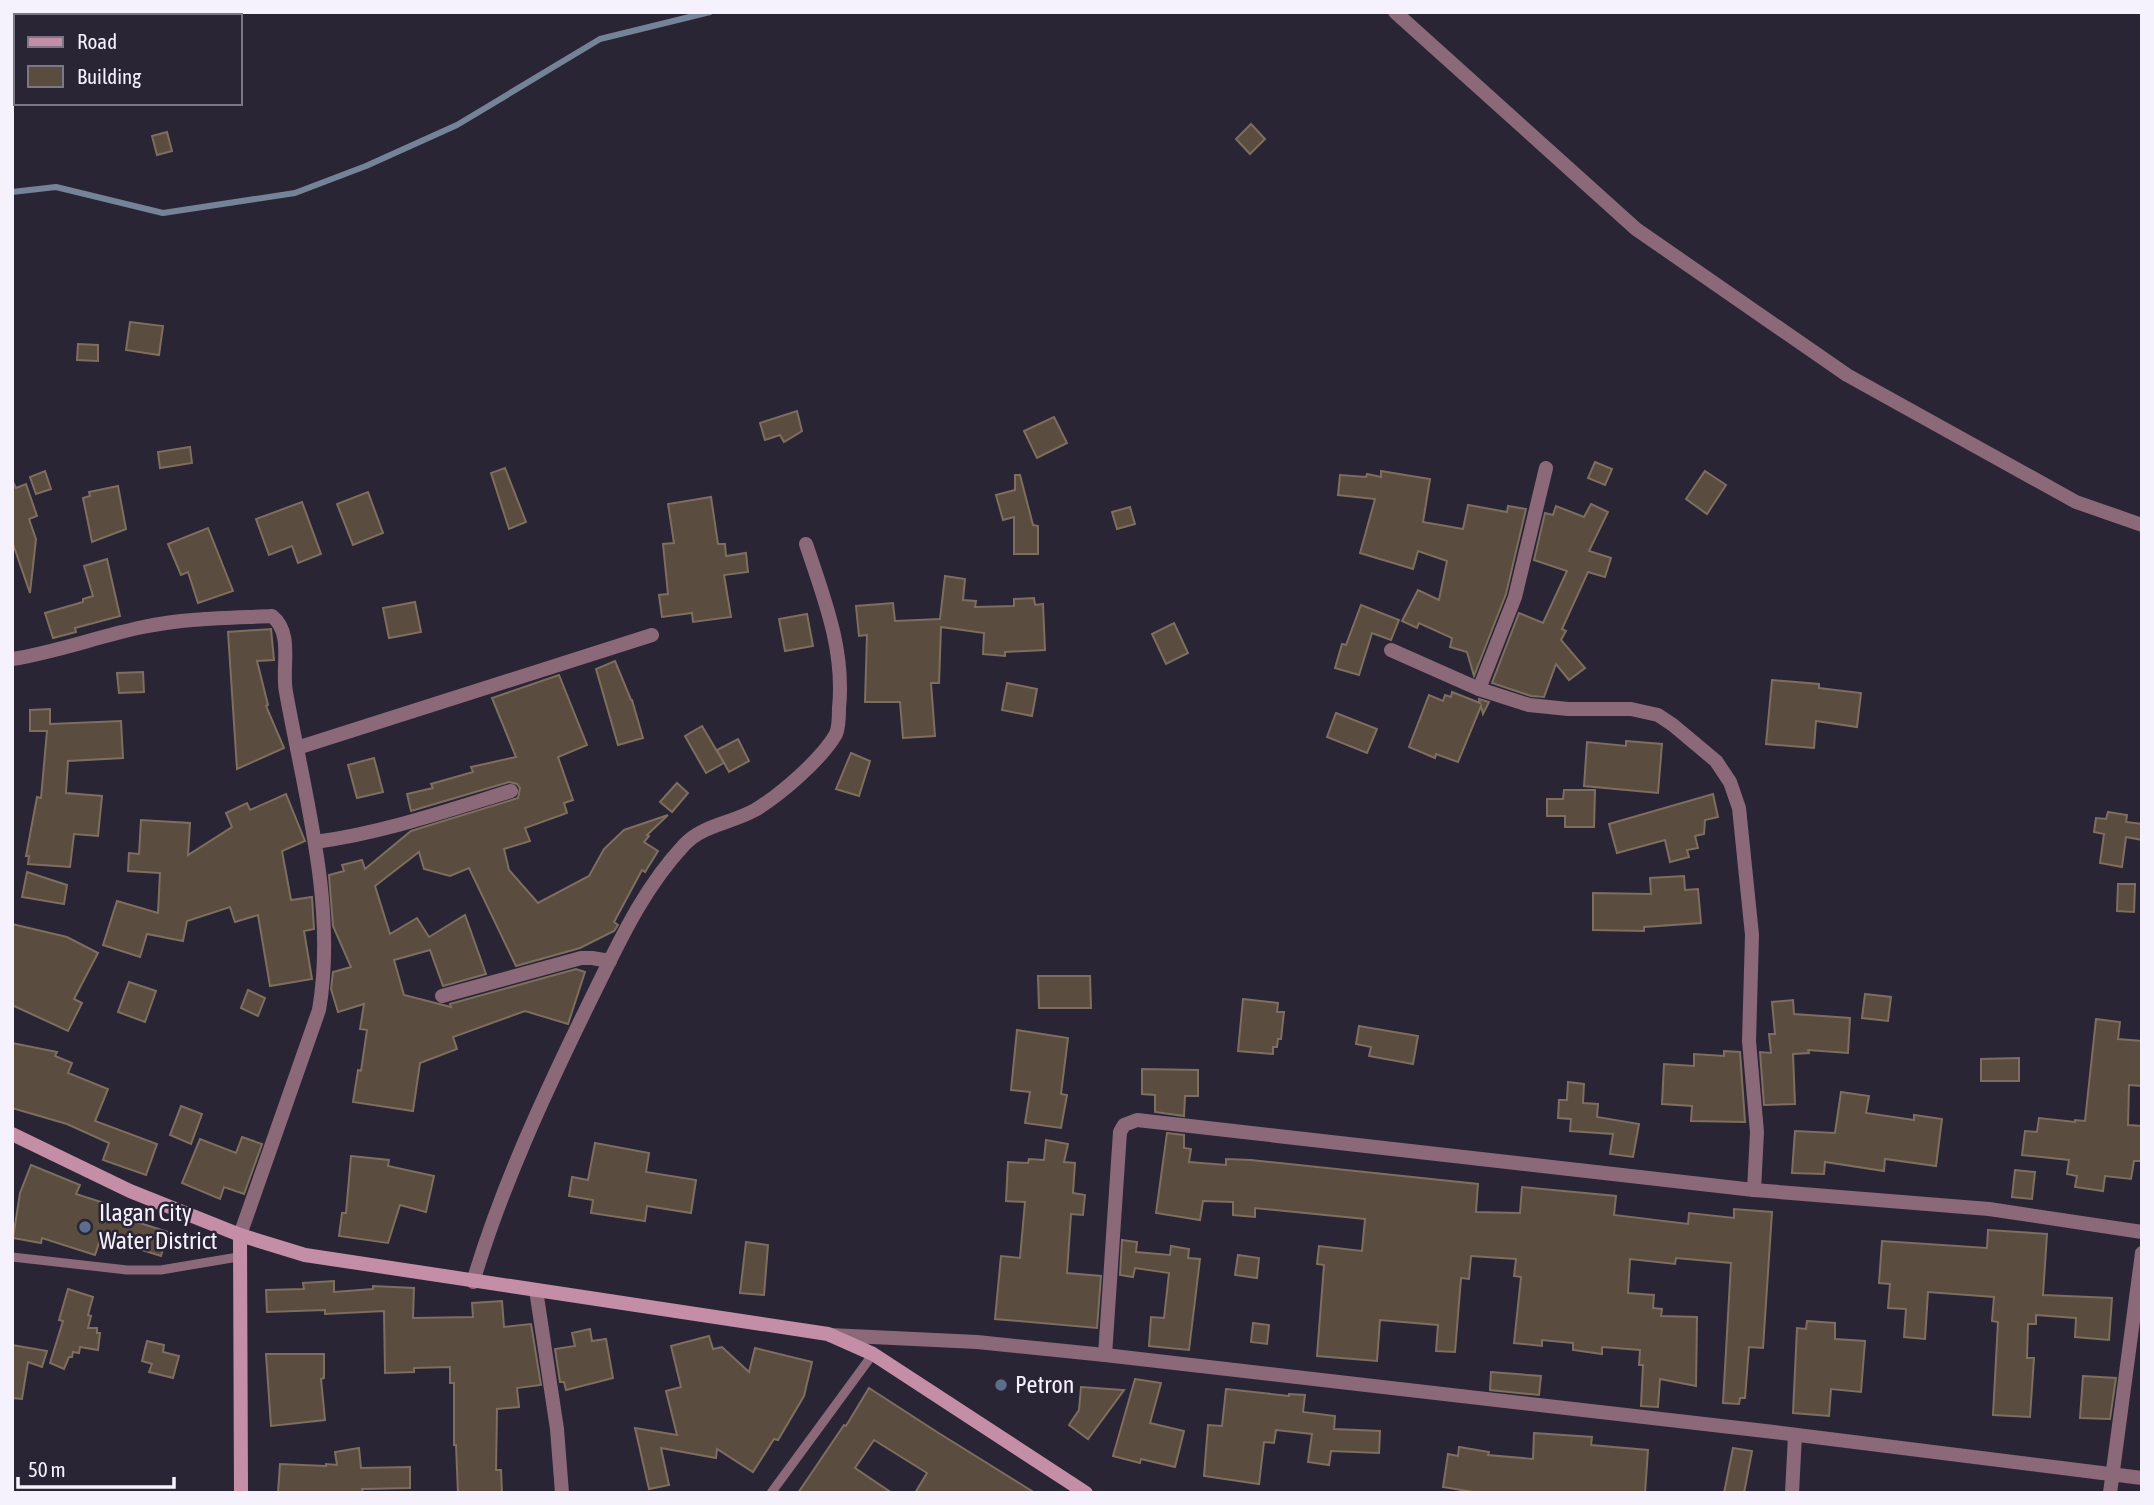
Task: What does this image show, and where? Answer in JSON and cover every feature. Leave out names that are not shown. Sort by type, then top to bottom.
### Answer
[{"type":"main road","points":[[12,1133],[130,1191],[240,1235],[305,1255],[828,1334],[873,1354],[1086,1493]]},
{"type":"main road","points":[[240,1235],[238,1257],[242,1493]]},
{"type":"street","points":[[1395,12],[1636,229],[1825,360],[1847,375],[2076,502],[2142,525]]},
{"type":"street","points":[[1479,689],[1515,597],[1546,468]]},
{"type":"street","points":[[473,1282],[490,1225],[550,1083],[621,935],[640,903],[662,870],[687,842],[705,830],[754,810],[811,763],[837,732],[841,694],[834,629],[806,544]]},
{"type":"street","points":[[12,659],[145,626],[195,620],[272,616],[282,629],[285,643],[285,688],[315,842],[322,904],[324,982],[319,1010],[240,1235]]},
{"type":"street","points":[[297,748],[652,635]]},
{"type":"street","points":[[1391,650],[1479,689],[1529,705],[1568,709],[1631,709],[1658,715],[1716,761],[1730,782],[1739,808],[1752,934],[1749,1041],[1757,1132],[1754,1190]]},
{"type":"street","points":[[315,842],[392,827],[511,791]]},
{"type":"street","points":[[442,996],[581,958],[610,961]]},
{"type":"street","points":[[1105,1355],[1120,1132],[1129,1122],[1137,1120],[1754,1190],[1989,1209],[2142,1232]]},
{"type":"street","points":[[2110,1493],[2142,1253]]},
{"type":"street","points":[[536,1290],[557,1429],[562,1493]]},
{"type":"street","points":[[828,1334],[977,1342],[1105,1355],[2142,1478]]},
{"type":"street","points":[[1792,1493],[1795,1435]]},
{"type":"lane","points":[[12,1257],[127,1270],[161,1270],[238,1257]]},
{"type":"lane","points":[[771,1493],[873,1354]]},
{"type":"building","points":[[1251,124],[1265,139],[1250,154],[1236,139]]},
{"type":"building","points":[[167,132],[172,151],[157,155],[152,136]]},
{"type":"building","points":[[130,322],[163,326],[159,355],[126,350]]},
{"type":"building","points":[[78,344],[98,345],[98,361],[77,360]]},
{"type":"building","points":[[797,411],[802,431],[784,442],[780,435],[765,440],[760,423]]},
{"type":"building","points":[[1054,417],[1067,443],[1037,458],[1024,431]]},
{"type":"building","points":[[190,447],[192,463],[160,468],[158,452]]},
{"type":"building","points":[[1595,462],[1612,469],[1605,485],[1588,478]]},
{"type":"building","points":[[505,468],[526,522],[509,529],[491,473]]},
{"type":"building","points":[[45,471],[51,489],[36,494],[30,477]]},
{"type":"building","points":[[1381,471],[1430,479],[1423,522],[1463,529],[1468,505],[1507,512],[1508,506],[1526,509],[1506,594],[1474,676],[1467,652],[1450,647],[1452,638],[1419,623],[1417,628],[1402,621],[1418,590],[1439,600],[1447,561],[1418,551],[1413,569],[1360,553],[1375,499],[1338,495],[1340,475],[1366,477],[1367,474],[1381,477]]},
{"type":"building","points":[[1705,471],[1726,485],[1707,514],[1686,499]]},
{"type":"building","points":[[1015,475],[1020,475],[1033,525],[1038,526],[1038,554],[1014,554],[1014,517],[1003,520],[996,495],[1015,490]]},
{"type":"building","points":[[12,480],[16,488],[26,484],[37,516],[29,519],[36,539],[30,593],[12,541]]},
{"type":"building","points":[[118,486],[126,529],[92,542],[83,498],[90,496],[89,492]]},
{"type":"building","points":[[368,492],[383,533],[353,545],[337,504]]},
{"type":"building","points":[[711,497],[718,544],[725,544],[726,556],[746,553],[748,572],[724,575],[731,617],[693,622],[692,613],[662,617],[659,595],[668,594],[663,544],[674,543],[668,504]]},
{"type":"building","points":[[302,502],[321,554],[298,563],[292,546],[269,555],[256,519]]},
{"type":"building","points":[[1591,504],[1608,512],[1589,551],[1611,558],[1605,577],[1588,572],[1562,629],[1566,631],[1561,640],[1585,668],[1569,680],[1556,664],[1544,697],[1531,696],[1492,683],[1519,613],[1543,623],[1567,571],[1534,560],[1545,513],[1553,515],[1556,506],[1584,517]]},
{"type":"building","points":[[1130,507],[1135,524],[1117,529],[1112,512]]},
{"type":"building","points":[[208,528],[233,591],[198,603],[188,572],[181,575],[168,544]]},
{"type":"building","points":[[107,559],[120,616],[75,628],[76,632],[53,638],[45,613],[83,602],[83,599],[93,596],[84,566]]},
{"type":"building","points":[[945,576],[965,579],[963,600],[976,601],[975,607],[1014,606],[1014,599],[1034,598],[1035,605],[1043,604],[1045,650],[1005,652],[1005,656],[983,654],[984,633],[941,627],[939,683],[931,683],[935,736],[903,738],[900,702],[865,702],[867,635],[859,636],[856,606],[893,603],[895,621],[940,619]]},
{"type":"building","points":[[415,602],[421,632],[389,638],[383,608]]},
{"type":"building","points":[[1361,605],[1399,620],[1391,640],[1372,633],[1359,675],[1335,668],[1342,644],[1346,645]]},
{"type":"building","points":[[807,614],[813,646],[785,651],[779,619]]},
{"type":"building","points":[[1174,623],[1188,653],[1166,664],[1152,634]]},
{"type":"building","points":[[271,629],[274,660],[257,661],[268,705],[266,706],[284,748],[237,769],[228,632]]},
{"type":"building","points":[[615,661],[632,700],[643,738],[618,745],[596,669]]},
{"type":"building","points":[[143,672],[144,692],[119,693],[117,673]]},
{"type":"building","points":[[559,675],[587,745],[558,757],[573,800],[564,803],[567,813],[525,828],[530,841],[504,849],[509,870],[538,903],[589,876],[604,849],[624,830],[668,815],[647,835],[649,836],[644,842],[658,851],[645,872],[642,870],[614,922],[618,925],[614,931],[580,948],[516,966],[469,868],[450,876],[424,869],[419,852],[375,886],[390,934],[417,918],[429,937],[465,915],[486,974],[443,986],[430,950],[394,960],[404,995],[451,1007],[450,1004],[576,969],[585,972],[568,1024],[525,1011],[453,1037],[457,1049],[420,1063],[413,1111],[353,1102],[367,1030],[360,1029],[364,1004],[338,1012],[331,989],[333,972],[351,967],[333,926],[329,875],[344,871],[342,865],[362,860],[365,869],[411,831],[518,798],[520,788],[509,782],[411,811],[407,794],[433,788],[431,784],[473,772],[471,767],[516,757],[492,698]]},
{"type":"building","points":[[1772,680],[1819,684],[1819,688],[1861,693],[1857,727],[1816,721],[1814,748],[1766,744]]},
{"type":"building","points":[[1007,683],[1037,689],[1032,716],[1002,710]]},
{"type":"building","points":[[1452,692],[1480,703],[1479,699],[1489,702],[1483,714],[1481,706],[1458,762],[1436,754],[1435,758],[1409,747],[1429,695],[1443,701],[1445,695],[1451,697]]},
{"type":"building","points":[[50,709],[50,724],[121,721],[123,758],[68,761],[66,793],[102,796],[98,836],[74,834],[70,867],[28,864],[29,856],[26,856],[37,797],[41,798],[47,731],[30,731],[30,710]]},
{"type":"building","points":[[1336,713],[1377,729],[1367,753],[1327,737]]},
{"type":"building","points":[[702,726],[724,763],[706,773],[685,736]]},
{"type":"building","points":[[738,739],[749,761],[729,772],[717,750]]},
{"type":"building","points":[[1626,741],[1662,744],[1658,793],[1584,786],[1587,742],[1626,746]]},
{"type":"building","points":[[851,753],[870,761],[859,796],[836,789]]},
{"type":"building","points":[[374,758],[383,792],[357,798],[348,765]]},
{"type":"building","points":[[677,783],[688,793],[672,812],[660,802]]},
{"type":"building","points":[[1564,790],[1595,790],[1594,827],[1565,827],[1565,816],[1547,816],[1547,799],[1563,799]]},
{"type":"building","points":[[286,794],[305,841],[282,851],[291,900],[312,897],[314,929],[304,931],[312,979],[270,986],[258,915],[235,922],[230,907],[187,921],[183,941],[147,934],[140,957],[103,945],[117,901],[158,913],[160,873],[128,871],[129,853],[139,854],[141,820],[190,823],[188,855],[232,827],[226,813],[247,803],[250,810]]},
{"type":"building","points":[[1713,794],[1718,817],[1705,820],[1704,834],[1695,836],[1698,848],[1687,850],[1689,857],[1670,862],[1665,840],[1617,853],[1609,824]]},
{"type":"building","points":[[2108,812],[2127,815],[2126,822],[2142,824],[2142,840],[2126,837],[2122,867],[2100,863],[2104,834],[2094,832],[2096,818],[2106,819]]},
{"type":"building","points":[[27,872],[67,885],[64,904],[22,897]]},
{"type":"building","points":[[1684,876],[1685,890],[1698,889],[1701,923],[1644,927],[1644,931],[1593,930],[1593,893],[1651,894],[1650,878]]},
{"type":"building","points":[[2118,884],[2135,884],[2134,912],[2117,911]]},
{"type":"building","points":[[12,924],[67,937],[98,953],[74,999],[82,1003],[68,1031],[12,1005]]},
{"type":"building","points":[[1038,976],[1090,976],[1091,1008],[1039,1008]]},
{"type":"building","points":[[129,982],[156,991],[145,1022],[118,1012]]},
{"type":"building","points":[[248,990],[265,998],[258,1016],[241,1008]]},
{"type":"building","points":[[1865,994],[1891,997],[1888,1021],[1862,1018]]},
{"type":"building","points":[[1243,999],[1278,1003],[1277,1012],[1284,1012],[1281,1039],[1278,1039],[1277,1047],[1273,1047],[1273,1054],[1238,1051]]},
{"type":"building","points":[[1793,1000],[1794,1014],[1850,1018],[1848,1053],[1808,1050],[1809,1053],[1793,1054],[1795,1104],[1764,1105],[1760,1052],[1771,1053],[1769,1034],[1775,1034],[1772,1002]]},
{"type":"building","points":[[2096,1019],[2120,1022],[2118,1039],[2142,1041],[2142,1086],[2129,1085],[2128,1125],[2142,1126],[2142,1161],[2134,1161],[2131,1179],[2105,1176],[2103,1191],[2075,1187],[2077,1176],[2067,1174],[2069,1160],[2022,1155],[2025,1131],[2037,1132],[2039,1118],[2085,1121]]},
{"type":"building","points":[[1359,1026],[1418,1036],[1413,1064],[1369,1056],[1371,1047],[1356,1044]]},
{"type":"building","points":[[1017,1030],[1068,1038],[1061,1094],[1067,1095],[1061,1128],[1025,1123],[1030,1092],[1011,1090]]},
{"type":"building","points":[[12,1043],[57,1052],[55,1056],[72,1063],[68,1073],[108,1089],[95,1121],[157,1144],[146,1175],[103,1160],[109,1143],[67,1124],[12,1108]]},
{"type":"building","points":[[1724,1051],[1740,1052],[1745,1122],[1691,1121],[1692,1106],[1662,1104],[1664,1064],[1694,1066],[1694,1054],[1724,1056]]},
{"type":"building","points":[[2019,1058],[2019,1081],[1981,1081],[1981,1059]]},
{"type":"building","points":[[1142,1069],[1198,1070],[1198,1096],[1185,1096],[1184,1116],[1155,1112],[1155,1095],[1142,1094]]},
{"type":"building","points":[[1568,1082],[1584,1084],[1583,1103],[1598,1104],[1597,1117],[1639,1124],[1633,1157],[1610,1154],[1613,1134],[1570,1131],[1571,1119],[1558,1118],[1559,1100],[1567,1100]]},
{"type":"building","points":[[1841,1092],[1869,1096],[1866,1113],[1914,1120],[1914,1115],[1942,1119],[1936,1166],[1885,1159],[1884,1171],[1825,1162],[1824,1174],[1792,1173],[1795,1131],[1835,1133]]},
{"type":"building","points":[[181,1106],[202,1114],[191,1144],[170,1135]]},
{"type":"building","points":[[1167,1133],[1184,1135],[1184,1148],[1191,1149],[1189,1162],[1226,1165],[1226,1159],[1251,1160],[1478,1184],[1476,1212],[1520,1213],[1522,1187],[1616,1196],[1614,1215],[1688,1224],[1689,1213],[1734,1218],[1734,1209],[1772,1212],[1763,1348],[1749,1347],[1745,1398],[1740,1398],[1739,1404],[1723,1403],[1731,1263],[1676,1258],[1675,1264],[1630,1259],[1628,1293],[1654,1295],[1653,1308],[1662,1309],[1661,1316],[1697,1317],[1696,1386],[1660,1379],[1658,1407],[1641,1406],[1643,1365],[1639,1365],[1640,1350],[1602,1347],[1602,1354],[1573,1350],[1573,1343],[1542,1340],[1542,1346],[1514,1343],[1521,1277],[1514,1276],[1516,1259],[1471,1256],[1469,1279],[1461,1278],[1455,1352],[1436,1351],[1438,1325],[1380,1320],[1377,1361],[1317,1356],[1324,1265],[1317,1264],[1319,1246],[1362,1251],[1365,1219],[1255,1208],[1255,1217],[1233,1215],[1233,1202],[1203,1201],[1200,1220],[1156,1213]]},
{"type":"building","points":[[242,1137],[262,1144],[244,1194],[224,1187],[220,1199],[182,1183],[200,1139],[236,1153]]},
{"type":"building","points":[[1046,1140],[1068,1144],[1064,1162],[1075,1163],[1073,1193],[1085,1195],[1083,1215],[1071,1214],[1067,1273],[1101,1276],[1097,1328],[995,1319],[1001,1256],[1020,1258],[1025,1202],[1006,1201],[1008,1162],[1028,1163],[1029,1159],[1044,1160]]},
{"type":"building","points":[[595,1143],[649,1153],[646,1172],[696,1180],[691,1213],[647,1206],[645,1221],[591,1213],[593,1200],[569,1196],[572,1177],[588,1180]]},
{"type":"building","points":[[351,1156],[389,1160],[388,1166],[434,1176],[426,1212],[400,1205],[388,1243],[339,1236],[342,1213],[346,1213]]},
{"type":"building","points":[[31,1165],[80,1185],[76,1194],[110,1205],[108,1213],[168,1232],[161,1256],[101,1237],[95,1255],[42,1238],[41,1243],[13,1238],[20,1193]]},
{"type":"building","points":[[2015,1170],[2035,1172],[2032,1199],[2012,1197]]},
{"type":"building","points":[[1988,1230],[2047,1234],[2043,1295],[2112,1298],[2109,1340],[2075,1337],[2076,1318],[2036,1315],[2036,1324],[2028,1324],[2027,1358],[2034,1358],[2030,1417],[1993,1415],[1998,1322],[1992,1321],[1994,1297],[1928,1292],[1925,1339],[1904,1337],[1906,1309],[1888,1308],[1890,1284],[1879,1283],[1882,1241],[1987,1248]]},
{"type":"building","points":[[1122,1240],[1137,1242],[1136,1252],[1170,1255],[1171,1246],[1189,1249],[1188,1258],[1200,1259],[1189,1350],[1149,1346],[1151,1317],[1164,1318],[1169,1273],[1135,1268],[1133,1277],[1120,1275]]},
{"type":"building","points":[[746,1242],[768,1245],[764,1295],[740,1293]]},
{"type":"building","points":[[1238,1255],[1259,1258],[1257,1278],[1235,1275]]},
{"type":"building","points":[[334,1281],[334,1292],[373,1289],[373,1286],[414,1288],[413,1318],[473,1317],[472,1303],[502,1301],[504,1327],[531,1324],[541,1385],[517,1388],[519,1407],[497,1409],[496,1470],[501,1470],[502,1493],[458,1493],[454,1445],[454,1383],[450,1383],[450,1367],[414,1368],[414,1372],[385,1373],[384,1311],[325,1314],[325,1310],[267,1312],[266,1290],[304,1289],[303,1283]]},
{"type":"building","points":[[68,1289],[93,1297],[88,1328],[97,1328],[97,1333],[100,1333],[98,1350],[80,1347],[79,1353],[73,1352],[72,1357],[69,1357],[64,1369],[50,1363],[63,1321],[59,1320]]},
{"type":"building","points":[[1807,1321],[1835,1323],[1835,1339],[1865,1341],[1861,1392],[1831,1389],[1829,1416],[1793,1413],[1797,1328],[1806,1329]]},
{"type":"building","points":[[1253,1323],[1269,1325],[1267,1344],[1251,1342]]},
{"type":"building","points":[[590,1329],[592,1341],[606,1339],[613,1378],[566,1390],[564,1382],[560,1382],[555,1349],[575,1346],[572,1333]]},
{"type":"building","points":[[709,1336],[713,1349],[722,1347],[749,1372],[755,1348],[812,1362],[804,1396],[778,1440],[774,1439],[753,1472],[717,1449],[716,1458],[661,1448],[669,1485],[649,1489],[635,1428],[677,1435],[666,1391],[681,1387],[671,1346]]},
{"type":"building","points":[[147,1341],[164,1345],[163,1352],[179,1356],[173,1378],[149,1372],[152,1364],[142,1361]]},
{"type":"building","points":[[12,1345],[47,1351],[42,1367],[28,1362],[22,1399],[12,1398]]},
{"type":"building","points":[[266,1354],[324,1354],[324,1378],[321,1379],[325,1420],[271,1426]]},
{"type":"building","points":[[1491,1372],[1541,1376],[1539,1395],[1490,1390]]},
{"type":"building","points":[[2083,1376],[2116,1378],[2110,1419],[2080,1418]]},
{"type":"building","points":[[1135,1379],[1161,1383],[1150,1423],[1184,1431],[1175,1467],[1141,1459],[1140,1463],[1113,1456]]},
{"type":"building","points":[[1081,1387],[1124,1390],[1088,1439],[1069,1425],[1079,1410]]},
{"type":"building","points":[[869,1388],[1035,1493],[915,1493],[927,1473],[874,1440],[855,1468],[892,1493],[798,1493],[844,1425],[846,1426]]},
{"type":"building","points":[[1226,1389],[1289,1396],[1305,1395],[1303,1412],[1335,1416],[1334,1429],[1380,1431],[1379,1453],[1331,1451],[1329,1465],[1308,1462],[1312,1434],[1276,1430],[1274,1443],[1264,1442],[1259,1484],[1204,1476],[1208,1425],[1222,1426]]},
{"type":"building","points":[[1534,1433],[1592,1437],[1591,1445],[1648,1450],[1645,1493],[1479,1493],[1443,1487],[1448,1454],[1458,1456],[1459,1447],[1489,1452],[1488,1455],[1533,1459]]},
{"type":"building","points":[[359,1448],[361,1468],[410,1467],[410,1488],[362,1489],[363,1493],[278,1493],[280,1464],[337,1465],[335,1452]]},
{"type":"building","points":[[1733,1448],[1752,1451],[1744,1493],[1724,1493]]},
{"type":"waterway","points":[[12,192],[56,187],[163,213],[295,193],[366,166],[457,125],[600,39],[710,12]]},
{"type":"place","name":"Ilagan City Water District","points":[[85,1227]]},
{"type":"place","name":"Petron","points":[[1001,1385]]}]
